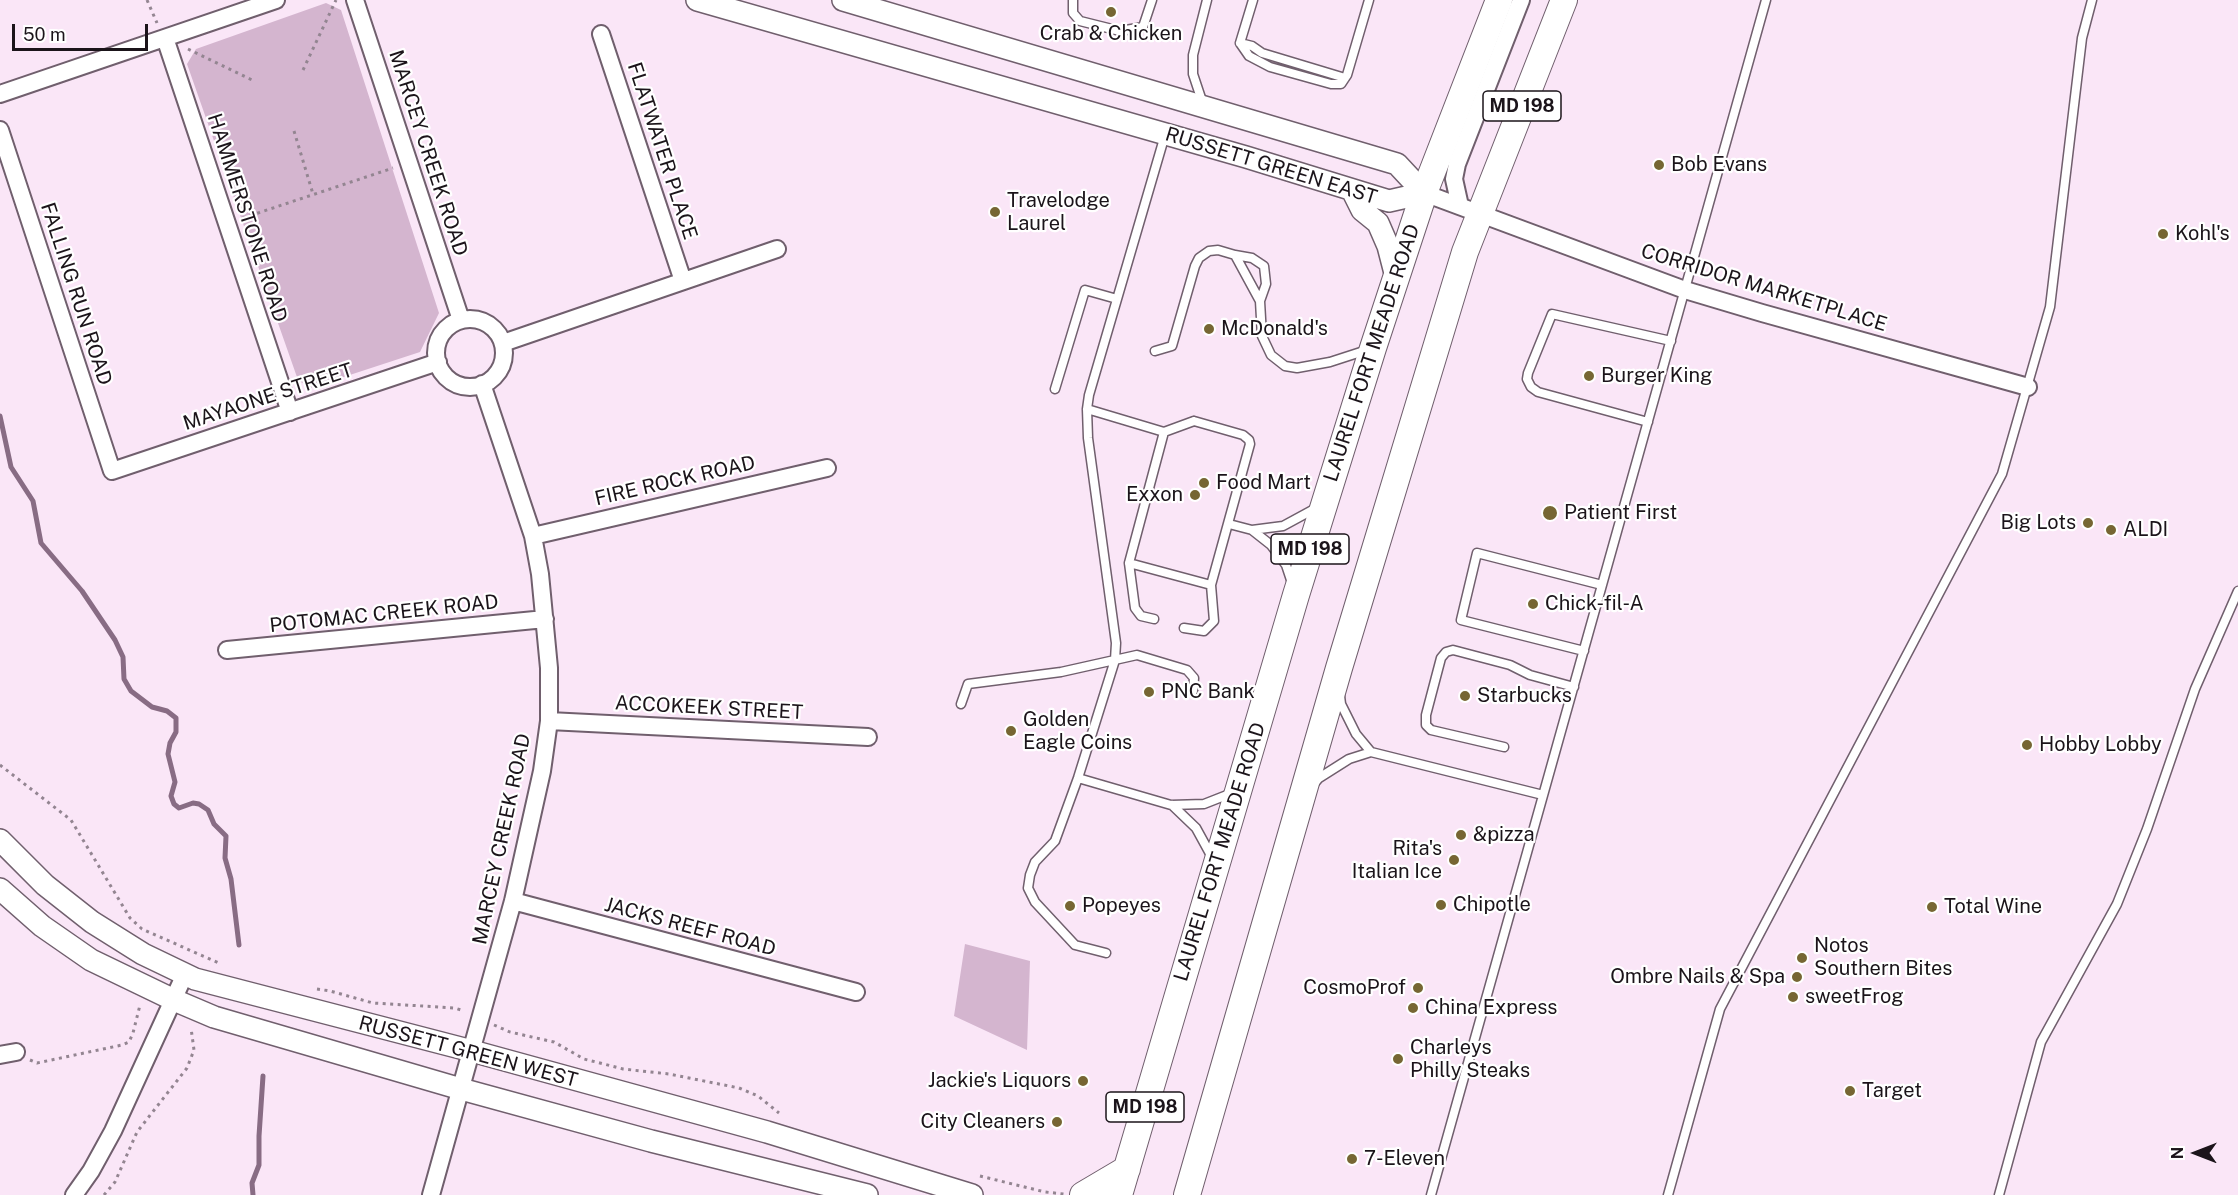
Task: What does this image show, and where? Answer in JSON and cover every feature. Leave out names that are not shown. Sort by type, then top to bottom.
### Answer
[{"type":"main road","name":"LAUREL FORT MEADE ROAD","points":[[1119,1195],[1296,595],[1373,348],[1424,193],[1500,0]]},
{"type":"main road","name":"MD 198","points":[[1187,1195],[1339,668],[1465,252],[1470,209],[1564,0]]},
{"type":"main road","points":[[1075,1194],[1127,1169]]},
{"type":"street","points":[[0,94],[276,0]]},
{"type":"street","name":"MARCEY CREEK ROAD","points":[[355,0],[461,320]]},
{"type":"street","name":"RUSSETT GREEN EAST","points":[[698,0],[1389,201],[1424,193]]},
{"type":"street","points":[[1470,209],[1454,179],[1457,164],[1521,0]]},
{"type":"street","name":"RUSSETT GREEN EAST","points":[[855,2],[1397,164],[1424,193]]},
{"type":"street","name":"FLATWATER PLACE","points":[[601,34],[682,281]]},
{"type":"street","name":"HAMMERSTONE ROAD","points":[[165,38],[290,412]]},
{"type":"street","name":"FALLING RUN ROAD","points":[[0,130],[112,471]]},
{"type":"street","points":[[1352,190],[1362,210],[1378,223],[1388,246],[1396,277]]},
{"type":"street","name":"CORRIDOR MARKETPLACE","points":[[1424,193],[1685,290],[2028,387]]},
{"type":"street","points":[[502,343],[777,249]]},
{"type":"street","points":[[461,320],[482,321],[498,334],[502,343],[502,363],[498,372],[482,384],[471,387],[450,380],[442,372],[438,362],[436,351],[439,341],[452,324],[461,320]]},
{"type":"street","name":"MAYAONE STREET","points":[[112,471],[438,362]]},
{"type":"street","name":"MARCEY CREEK ROAD","points":[[431,1195],[513,901],[542,771],[549,721],[549,668],[540,574],[533,536],[482,384]]},
{"type":"street","name":"FIRE ROCK ROAD","points":[[533,536],[828,468]]},
{"type":"street","name":"POTOMAC CREEK ROAD","points":[[227,650],[544,619]]},
{"type":"street","name":"ACCOKEEK STREET","points":[[549,721],[868,737]]},
{"type":"street","name":"RUSSETT GREEN WEST","points":[[0,840],[45,885],[92,922],[143,954],[206,982],[472,1051],[768,1132],[972,1195]]},
{"type":"street","name":"RUSSETT GREEN WEST","points":[[0,889],[42,926],[91,960],[196,1010],[461,1089],[651,1141],[867,1195]]},
{"type":"street","name":"JACKS REEF ROAD","points":[[513,901],[856,992]]},
{"type":"street","points":[[74,1195],[91,1171],[113,1131],[185,974]]},
{"type":"lane","points":[[1073,0],[1073,13],[1080,21],[1120,31],[1143,27],[1152,0]]},
{"type":"lane","points":[[1204,107],[1193,75],[1193,55],[1208,0]]},
{"type":"lane","points":[[1253,0],[1240,43],[1249,56],[1270,67],[1331,84],[1341,84],[1345,78],[1369,0]]},
{"type":"lane","points":[[1431,1195],[1766,0]]},
{"type":"lane","points":[[1668,1195],[1720,1010],[2002,474],[2050,307],[2082,38],[2092,0]]},
{"type":"lane","points":[[1106,954],[1075,945],[1035,902],[1028,888],[1035,862],[1055,841],[1078,778],[1115,660],[1116,643],[1088,438],[1087,409],[1165,135]]},
{"type":"lane","points":[[1155,351],[1172,346],[1199,258],[1209,251],[1218,250],[1252,258],[1264,266],[1266,284],[1260,301],[1262,336],[1271,354],[1285,366],[1297,368],[1330,362],[1373,348]]},
{"type":"lane","points":[[1235,255],[1260,301]]},
{"type":"lane","points":[[1055,389],[1085,290],[1117,298]]},
{"type":"lane","points":[[1648,422],[1538,392],[1531,387],[1527,379],[1528,373],[1552,314],[1671,341]]},
{"type":"lane","points":[[1087,409],[1164,432],[1194,421],[1238,434],[1249,440],[1250,447],[1211,585],[1214,621],[1209,629],[1204,631],[1184,628]]},
{"type":"lane","points":[[1154,619],[1142,616],[1135,608],[1129,563],[1164,432]]},
{"type":"lane","points":[[1229,524],[1252,530],[1283,526],[1324,504]]},
{"type":"lane","points":[[1252,530],[1271,545],[1286,565],[1296,595]]},
{"type":"lane","points":[[1584,651],[1461,620],[1477,553],[1602,585]]},
{"type":"lane","points":[[1129,563],[1211,585]]},
{"type":"lane","points":[[1999,1195],[2041,1042],[2117,904],[2147,829],[2195,689],[2238,591]]},
{"type":"lane","points":[[1504,747],[1431,730],[1426,725],[1426,715],[1441,658],[1446,652],[1453,650],[1510,665],[1530,675],[1574,687]]},
{"type":"lane","points":[[961,704],[968,684],[1061,672],[1137,655],[1181,668],[1191,674],[1194,678],[1193,691]]},
{"type":"lane","points":[[1339,668],[1341,704],[1356,734],[1371,752]]},
{"type":"lane","points":[[1301,801],[1319,778],[1349,759],[1371,752],[1543,795]]},
{"type":"lane","points":[[1078,778],[1171,805],[1204,804],[1240,789]]},
{"type":"lane","points":[[1171,805],[1196,828],[1216,866]]},
{"type":"path","points":[[147,0],[165,38],[252,80]]},
{"type":"path","points":[[303,70],[336,0]]},
{"type":"path","points":[[294,131],[313,194]]},
{"type":"path","points":[[227,223],[409,162]]},
{"type":"path","points":[[0,765],[71,820],[130,918],[142,928],[230,968]]},
{"type":"path","points":[[307,988],[330,990],[373,1003],[455,1008],[510,1032],[554,1042],[584,1059],[740,1088],[758,1096],[777,1113],[787,1117]]},
{"type":"path","points":[[8,1053],[38,1063],[129,1042],[141,1002],[148,989]]},
{"type":"path","points":[[104,1195],[115,1182],[137,1132],[187,1068],[194,1050],[191,1025],[196,1010]]},
{"type":"path","points":[[970,1173],[1058,1195],[1075,1194]]},
{"type":"shaded area","points":[[326,3],[341,10],[439,313],[420,352],[310,388],[298,380],[187,64],[196,49]]},
{"type":"shaded area","points":[[965,944],[1030,961],[1027,1050],[954,1016]]},
{"type":"waterway","points":[[0,416],[11,467],[33,501],[41,543],[82,591],[115,640],[123,657],[124,679],[131,691],[152,707],[167,711],[176,718],[176,732],[170,743],[168,754],[175,782],[171,796],[174,804],[179,808],[193,803],[208,810],[214,824],[226,836],[225,858],[231,879],[239,945]]},
{"type":"waterway","points":[[253,1195],[252,1183],[259,1165],[263,1076]]},
{"type":"place","name":"Crab & Chicken","points":[[1111,12]]},
{"type":"place","name":"Bob Evans","points":[[1659,165]]},
{"type":"place","name":"Travelodge Laurel","points":[[995,212]]},
{"type":"place","name":"Kohl's","points":[[2163,234]]},
{"type":"place","name":"McDonald's","points":[[1209,329]]},
{"type":"place","name":"Burger King","points":[[1589,376]]},
{"type":"place","name":"Food Mart","points":[[1204,483]]},
{"type":"place","name":"Exxon","points":[[1195,495]]},
{"type":"place","name":"Patient First","points":[[1550,513]]},
{"type":"place","name":"Big Lots","points":[[2088,523]]},
{"type":"place","name":"ALDI","points":[[2111,530]]},
{"type":"place","name":"Chick-fil-A","points":[[1533,604]]},
{"type":"place","name":"PNC Bank","points":[[1149,692]]},
{"type":"place","name":"Starbucks","points":[[1465,696]]},
{"type":"place","name":"Golden Eagle Coins","points":[[1011,731]]},
{"type":"place","name":"Hobby Lobby","points":[[2027,745]]},
{"type":"place","name":"&pizza","points":[[1461,835]]},
{"type":"place","name":"Rita's Italian Ice","points":[[1454,860]]},
{"type":"place","name":"Chipotle","points":[[1441,905]]},
{"type":"place","name":"Popeyes","points":[[1070,906]]},
{"type":"place","name":"Total Wine","points":[[1932,907]]},
{"type":"place","name":"Notos Southern Bites","points":[[1802,958]]},
{"type":"place","name":"Ombre Nails & Spa","points":[[1797,977]]},
{"type":"place","name":"CosmoProf","points":[[1418,988]]},
{"type":"place","name":"sweetFrog","points":[[1793,997]]},
{"type":"place","name":"China Express","points":[[1413,1008]]},
{"type":"place","name":"Charleys Philly Steaks","points":[[1398,1059]]},
{"type":"place","name":"Jackie's Liquors","points":[[1083,1081]]},
{"type":"place","name":"Target","points":[[1850,1091]]},
{"type":"place","name":"City Cleaners","points":[[1057,1122]]},
{"type":"place","name":"7-Eleven","points":[[1352,1159]]}]
